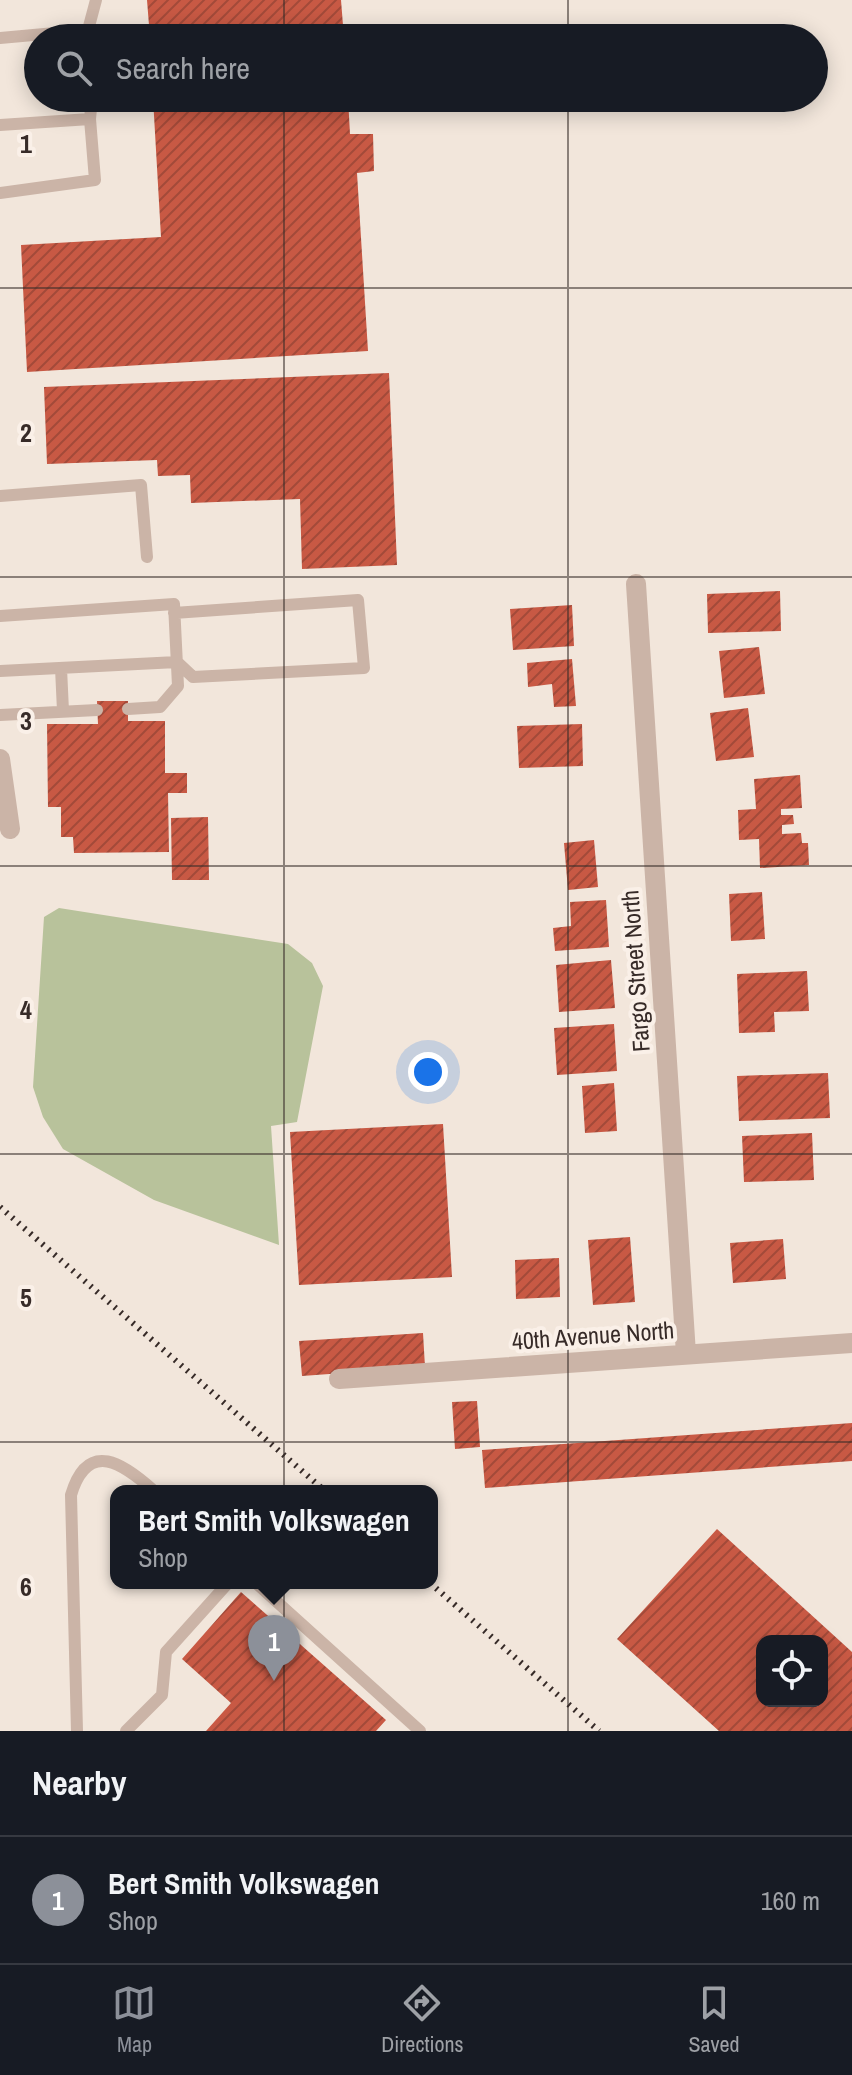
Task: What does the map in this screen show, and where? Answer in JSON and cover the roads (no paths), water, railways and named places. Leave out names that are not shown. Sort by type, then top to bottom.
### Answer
[{"type":"street","name":"Fargo Street North","points":[[636,584],[686,1354]]},
{"type":"street","points":[[0,759],[10,829]]},
{"type":"street","name":"40th Avenue North","points":[[339,1379],[852,1343]]},
{"type":"lane","points":[[90,24],[96,0]]},
{"type":"lane","points":[[0,38],[24,37]]},
{"type":"lane","points":[[0,193],[95,180],[91,112]]},
{"type":"lane","points":[[0,125],[90,119]]},
{"type":"lane","points":[[0,496],[141,485],[147,557]]},
{"type":"lane","points":[[0,671],[177,662],[193,677],[364,668],[358,600],[174,613]]},
{"type":"lane","points":[[0,616],[174,604],[178,686],[160,707],[128,709]]},
{"type":"lane","points":[[61,668],[63,711]]},
{"type":"lane","points":[[0,715],[97,710]]},
{"type":"lane","points":[[77,1731],[71,1495],[85,1466],[104,1461],[126,1465],[148,1485]]},
{"type":"lane","points":[[126,1731],[162,1695],[166,1652],[223,1589]]},
{"type":"lane","points":[[263,1589],[420,1731]]},
{"type":"lane","points":[[397,1731],[406,1719]]},
{"type":"railway","points":[[0,1207],[318,1485]]},
{"type":"railway","points":[[437,1589],[599,1731]]},
{"type":"place","name":"Bert Smith Volkswagen","points":[[274,1681]]}]
